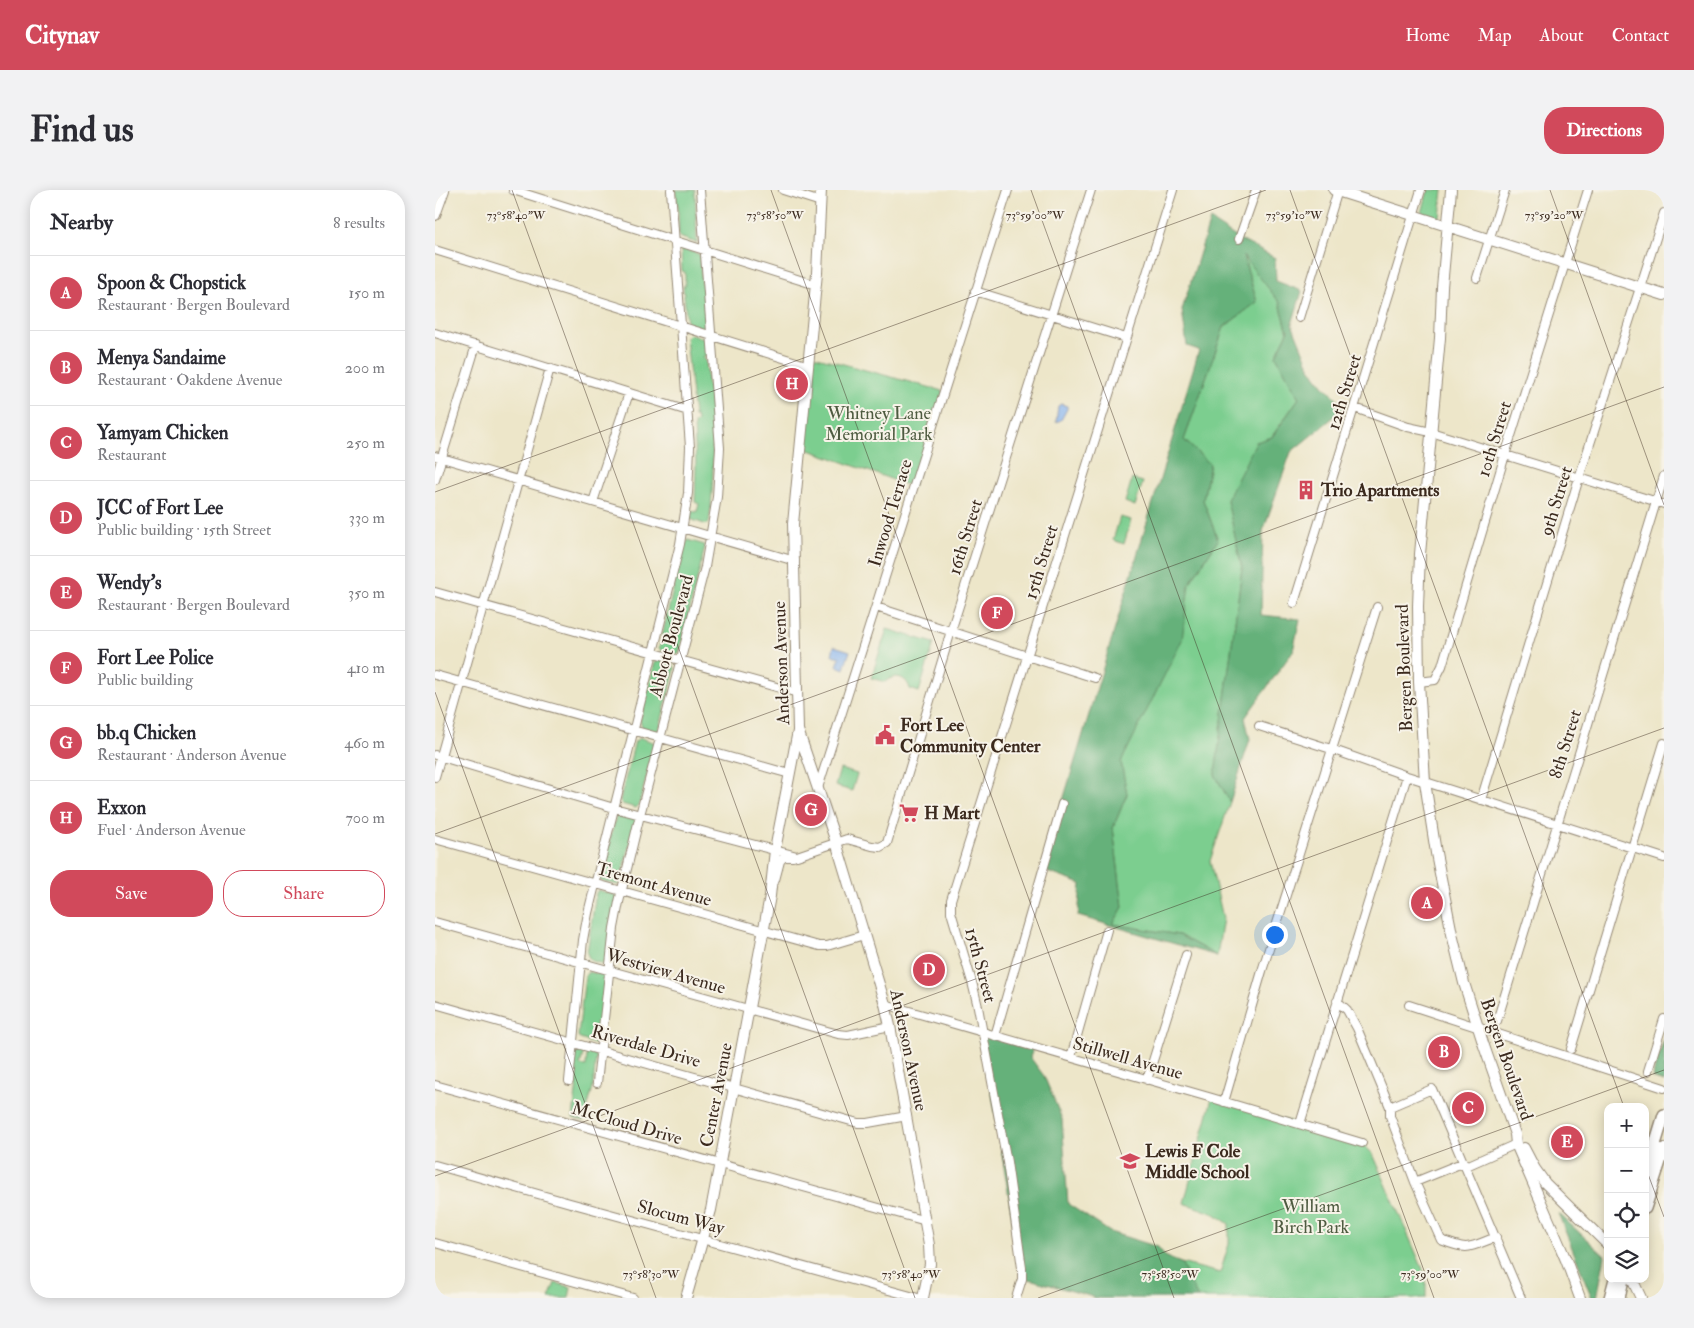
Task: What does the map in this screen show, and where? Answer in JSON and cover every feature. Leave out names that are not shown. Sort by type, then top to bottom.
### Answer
[{"type":"highway","points":[[1649,1164],[1664,1115]]},
{"type":"highway","points":[[1649,1196],[1664,1149]]},
{"type":"highway","points":[[1610,1298],[1614,1283]]},
{"type":"highway","points":[[1619,1298],[1622,1283]]},
{"type":"main road","name":"Anderson Avenue","points":[[821,190],[816,285],[793,524],[799,730],[836,842],[890,1026],[926,1221],[930,1264],[923,1298]]},
{"type":"main road","points":[[1337,190],[1664,295]]},
{"type":"main road","name":"Bergen Boulevard","points":[[1451,190],[1420,554],[1418,606],[1419,682],[1425,782],[1448,915],[1464,983],[1516,1139],[1580,1298]]},
{"type":"main road","points":[[435,215],[440,196]]},
{"type":"main road","name":"Center Avenue","points":[[686,1298],[711,1210],[770,896],[775,850],[799,730]]},
{"type":"main road","name":"Bergen Boulevard","points":[[1516,1139],[1521,1141],[1542,1179],[1604,1241]]},
{"type":"main road","points":[[1634,1283],[1641,1298]]},
{"type":"street","points":[[513,190],[816,285]]},
{"type":"street","name":"Abbott Boulevard","points":[[569,1081],[588,913],[683,528],[690,470],[688,411],[671,190]]},
{"type":"street","name":"Abbott Boulevard","points":[[597,1083],[614,928],[640,815],[711,536],[717,497],[719,456],[700,190]]},
{"type":"street","points":[[783,190],[821,202]]},
{"type":"street","name":"Inwood Terrace","points":[[818,788],[1008,190]]},
{"type":"street","name":"16th Street","points":[[836,842],[847,839],[880,847],[887,843],[951,631],[1091,190]]},
{"type":"street","name":"15th Street","points":[[1016,1298],[1022,1279],[1022,1268],[1007,1162],[972,982],[951,912],[951,900],[1173,190]]},
{"type":"street","points":[[1239,239],[1256,190]]},
{"type":"street","points":[[1299,318],[1337,190]]},
{"type":"street","name":"12th Street","points":[[1294,603],[1421,190]]},
{"type":"street","points":[[1477,278],[1505,190]]},
{"type":"street","name":"10th Street","points":[[1419,682],[1435,680],[1442,666],[1505,454],[1588,190]]},
{"type":"street","name":"9th Street","points":[[1481,800],[1579,478],[1664,213]]},
{"type":"street","points":[[435,250],[809,366]]},
{"type":"street","points":[[975,291],[1126,338]]},
{"type":"street","points":[[435,333],[688,411]]},
{"type":"street","points":[[435,480],[438,456],[476,346]]},
{"type":"street","points":[[435,777],[438,756],[461,682],[550,368]]},
{"type":"street","points":[[593,502],[629,392]]},
{"type":"street","points":[[1355,408],[1408,427],[1505,454],[1664,504]]},
{"type":"street","points":[[438,456],[795,561]]},
{"type":"street","name":"8th Street","points":[[1497,1021],[1664,476]]},
{"type":"street","points":[[435,592],[798,694]]},
{"type":"street","points":[[1224,1102],[1255,994],[1377,606]]},
{"type":"street","points":[[876,607],[1095,678]]},
{"type":"street","points":[[435,675],[790,774]]},
{"type":"street","points":[[1259,726],[1425,782],[1664,858]]},
{"type":"street","points":[[1571,1049],[1664,743]]},
{"type":"street","points":[[438,756],[614,808],[797,856],[836,842]]},
{"type":"street","points":[[1300,1124],[1407,776]]},
{"type":"street","points":[[995,1036],[1062,804]]},
{"type":"street","name":"Tremont Avenue","points":[[435,839],[819,946],[827,946],[864,935]]},
{"type":"street","name":"Center Avenue","points":[[770,896],[780,862],[784,858],[797,856]]},
{"type":"street","name":"Westview Avenue","points":[[435,922],[838,1034],[848,1035],[890,1026]]},
{"type":"street","points":[[1071,1057],[1107,930]]},
{"type":"street","points":[[1147,1080],[1186,955]]},
{"type":"street","points":[[1337,1001],[1347,1010],[1357,1028],[1390,1107],[1390,1116],[1415,1182],[1441,1240],[1462,1248],[1471,1247],[1496,1237]]},
{"type":"street","name":"Riverdale Drive","points":[[435,1004],[573,1041],[858,1123],[907,1116]]},
{"type":"street","name":"Stillwell Avenue","points":[[885,1004],[1362,1143]]},
{"type":"street","points":[[1409,1005],[1664,1088]]},
{"type":"street","points":[[1648,1071],[1664,1020]]},
{"type":"street","name":"McCloud Drive","points":[[435,1085],[926,1221]]},
{"type":"street","points":[[1390,1107],[1432,1089],[1521,1298]]},
{"type":"street","points":[[1415,1182],[1457,1165],[1471,1164],[1516,1139]]},
{"type":"street","name":"Slocum Way","points":[[435,1164],[576,1205],[919,1298]]},
{"type":"street","points":[[435,1243],[633,1298]]},
{"type":"green space","points":[[675,190],[695,190],[697,243],[679,237],[678,206]]},
{"type":"green space","points":[[1428,190],[1443,190],[1440,217],[1424,215],[1422,213]]},
{"type":"green space","points":[[1210,220],[1239,239],[1275,258],[1276,281],[1302,291],[1292,324],[1310,368],[1323,385],[1346,407],[1291,452],[1263,531],[1261,615],[1300,619],[1293,651],[1245,718],[1250,739],[1230,802],[1215,775],[1242,568],[1227,500],[1256,442],[1272,437],[1299,398],[1276,356],[1288,332],[1280,303],[1243,256],[1257,302],[1224,327],[1184,440],[1210,464],[1203,500],[1218,540],[1189,584],[1182,640],[1121,762],[1127,794],[1113,828],[1123,907],[1113,924],[1179,935],[1217,956],[1078,916],[1081,884],[1042,870],[1199,350],[1187,346],[1182,310]]},
{"type":"green space","points":[[681,249],[699,254],[706,326],[704,328],[687,323],[683,286],[685,286],[685,272],[682,271]]},
{"type":"green space","points":[[1243,254],[1280,303],[1288,332],[1276,356],[1299,398],[1227,500],[1242,568],[1215,775],[1230,802],[1210,861],[1223,918],[1217,956],[1179,935],[1113,924],[1123,907],[1113,828],[1127,794],[1121,762],[1181,640],[1189,584],[1218,540],[1203,500],[1210,464],[1184,440],[1224,327],[1257,302]]},
{"type":"green space","points":[[689,334],[707,339],[708,355],[704,355],[704,360],[706,360],[707,383],[711,395],[713,459],[711,507],[709,523],[707,525],[690,519],[690,511],[697,512],[699,504],[695,502],[694,424],[697,421],[696,416],[694,416],[686,337]]},
{"type":"green space","name":"Whitney Lane Memorial Park","points":[[810,355],[943,391],[913,487],[801,447]]},
{"type":"green space","points":[[1132,479],[1143,482],[1135,506],[1125,502]]},
{"type":"green space","points":[[1120,517],[1131,520],[1124,544],[1113,540]]},
{"type":"green space","points":[[688,540],[705,545],[705,547],[679,653],[677,654],[663,651],[659,648],[683,549]]},
{"type":"green space","points":[[887,629],[934,643],[919,692],[910,689],[903,679],[897,677],[885,682],[871,678]]},
{"type":"green space","points":[[659,660],[673,664],[675,669],[659,730],[656,731],[642,727],[640,721],[655,662]]},
{"type":"green space","points":[[641,738],[653,742],[655,745],[639,805],[636,808],[622,804],[620,800],[635,741]]},
{"type":"green space","points":[[840,769],[857,774],[852,791],[835,786]]},
{"type":"green space","points":[[619,814],[634,818],[636,821],[619,885],[601,881],[600,878],[616,816]]},
{"type":"green space","points":[[598,890],[617,897],[606,964],[592,960],[587,953]]},
{"type":"green space","points":[[588,972],[602,974],[605,978],[599,1038],[595,1044],[580,1039],[578,1036],[585,976]]},
{"type":"green space","points":[[982,1032],[1034,1047],[1030,1057],[1044,1076],[1062,1119],[1068,1204],[1110,1232],[1158,1247],[1166,1257],[1181,1263],[1198,1298],[1097,1298],[1022,1277]]},
{"type":"green space","points":[[1664,1039],[1664,1082],[1652,1078]]},
{"type":"green space","points":[[576,1050],[584,1051],[580,1065],[586,1066],[587,1052],[596,1056],[593,1087],[584,1121],[573,1118],[577,1083],[573,1079]]},
{"type":"green space","name":"William Birch Park","points":[[1212,1098],[1362,1143],[1373,1154],[1422,1267],[1426,1280],[1426,1298],[1198,1298],[1181,1263],[1220,1273],[1229,1244],[1229,1224],[1215,1214],[1184,1203]]},
{"type":"green space","points":[[1558,1213],[1604,1255],[1597,1298],[1592,1298]]},
{"type":"green space","points":[[555,1283],[571,1287],[569,1298],[549,1298]]},
{"type":"water","points":[[1061,404],[1067,406],[1067,409],[1061,420],[1056,422],[1058,406]]},
{"type":"water","points":[[834,646],[850,651],[844,669],[837,666],[840,657],[832,655]]},
{"type":"place","name":"Exxon","points":[[792,384]]},
{"type":"place","name":"Trio Apartments","points":[[1306,490]]},
{"type":"place","name":"Fort Lee Police","points":[[997,613]]},
{"type":"place","name":"Fort Lee Community Center","points":[[885,735]]},
{"type":"place","name":"bb.q Chicken","points":[[811,810]]},
{"type":"place","name":"H Mart","points":[[909,813]]},
{"type":"place","name":"Spoon & Chopstick","points":[[1427,903]]},
{"type":"place","name":"JCC of Fort Lee","points":[[929,970]]},
{"type":"place","name":"Menya Sandaime","points":[[1444,1052]]},
{"type":"place","name":"Yamyam Chicken","points":[[1468,1108]]},
{"type":"place","name":"Wendy's","points":[[1567,1142]]},
{"type":"place","name":"Lewis F Cole Middle School","points":[[1130,1161]]}]
